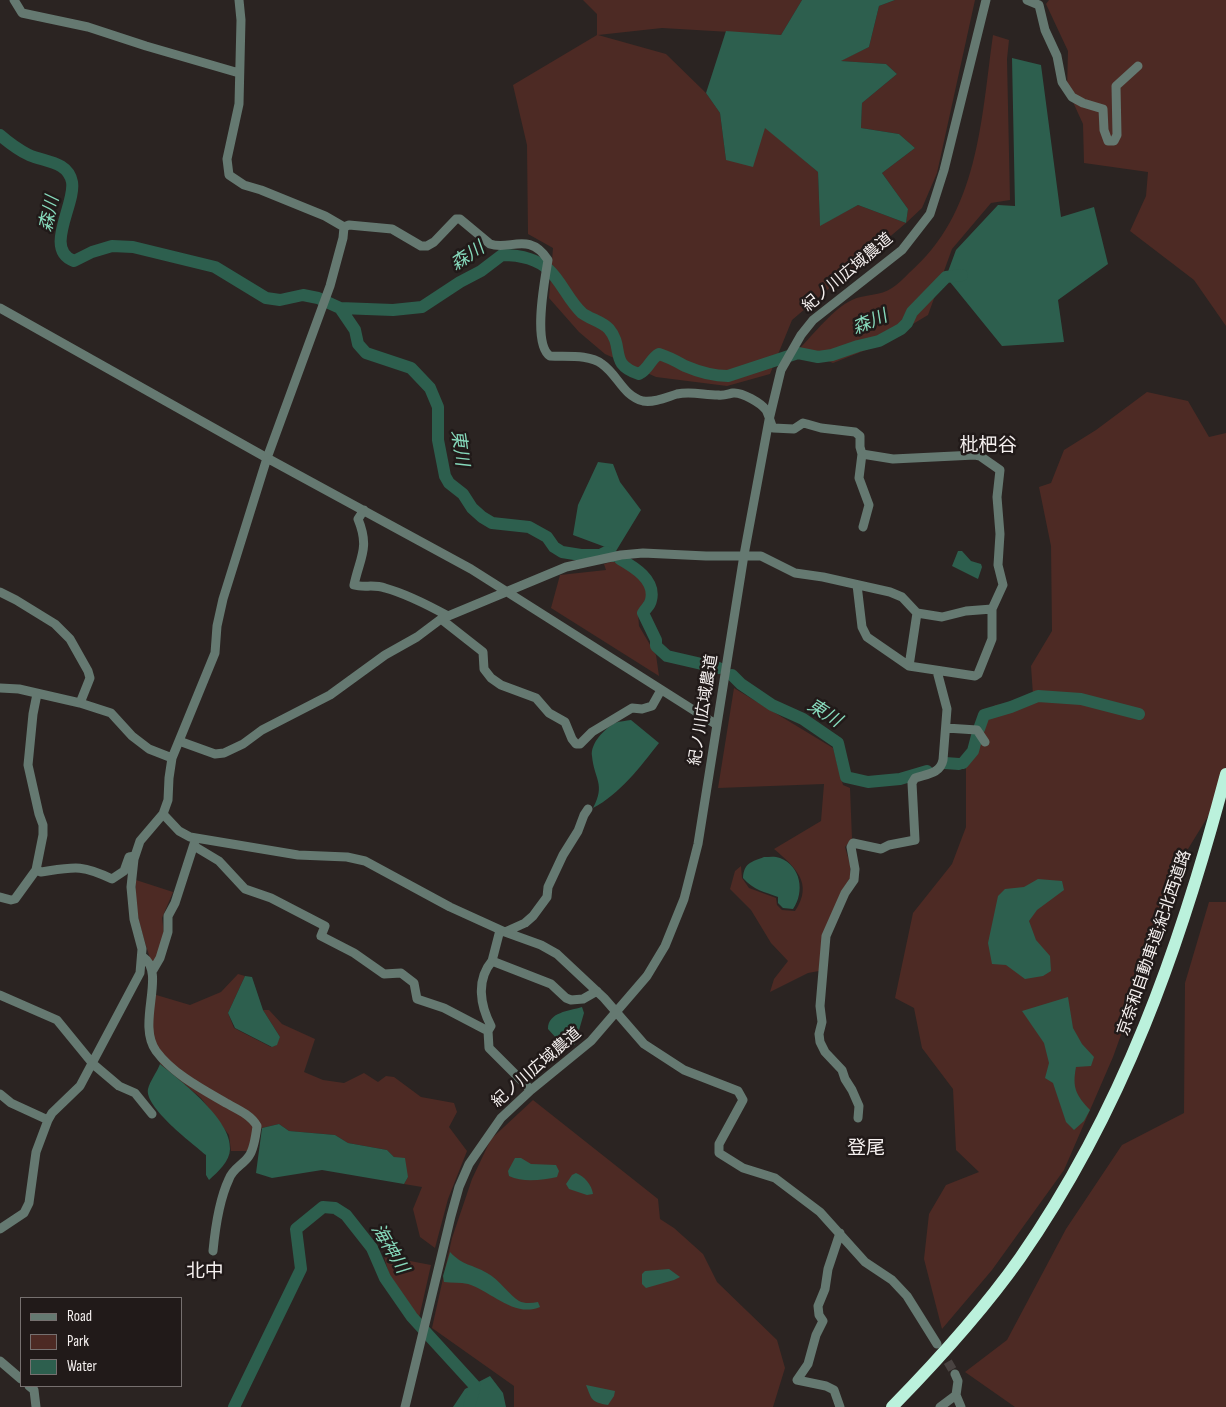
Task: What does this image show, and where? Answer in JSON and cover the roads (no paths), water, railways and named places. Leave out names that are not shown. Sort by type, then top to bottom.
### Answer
[{"type":"highway","name":"京奈和自動車道;紀北西道路","points":[[892,1407],[935,1363],[967,1326],[1019,1259],[1055,1205],[1088,1147],[1117,1090],[1144,1030],[1171,957],[1226,774]]},
{"type":"street","points":[[14,0],[22,13],[88,27],[239,73]]},
{"type":"street","points":[[239,0],[241,20],[240,104],[227,159],[229,175],[244,185],[325,216],[344,227],[349,225],[392,229],[421,246],[427,246],[434,242],[456,219],[460,219],[495,246],[523,242],[536,248],[544,253],[548,260],[541,333],[547,354],[550,356],[586,358],[602,363],[628,394],[645,402],[694,392],[720,396],[737,393],[744,395],[763,407],[773,428],[794,429],[804,423],[821,428],[855,432],[860,436],[862,454],[859,478],[869,505],[863,526]]},
{"type":"street","name":"紀ノ川広域農道","points":[[405,1407],[451,1216],[459,1187],[469,1164],[501,1118],[531,1090],[590,1041],[616,1013],[646,976],[666,946],[684,899],[698,844],[744,555],[768,420],[781,370],[801,335],[813,320],[902,250],[930,214],[944,170],[986,0]]},
{"type":"street","points":[[1027,0],[1039,5],[1045,30],[1057,56],[1062,82],[1072,98],[1103,109],[1104,130],[1108,141],[1114,140],[1117,135],[1116,86],[1138,66]]},
{"type":"street","points":[[0,1229],[24,1213],[28,1204],[36,1152],[48,1120],[52,1113],[80,1086],[140,973],[143,956],[134,918],[131,887],[135,856],[140,842],[164,814],[168,800],[172,758],[215,654],[217,626],[223,599],[266,458],[330,286],[341,248],[344,227]]},
{"type":"street","points":[[0,308],[266,458],[471,569],[718,725]]},
{"type":"street","points":[[857,585],[865,635],[909,666],[975,676],[978,674],[992,639],[992,609],[1002,586],[998,565],[1000,534],[996,497],[1000,470],[980,456],[975,455],[892,459],[862,454]]},
{"type":"street","points":[[364,510],[358,519],[363,532],[364,554],[354,584],[361,587],[367,584],[383,587],[414,599],[444,617],[483,652],[484,669],[491,678],[501,686],[536,698],[549,714],[565,722],[576,744],[580,744],[592,732],[632,708],[652,706],[661,690]]},
{"type":"street","points":[[179,741],[215,754],[224,753],[243,744],[262,730],[330,695],[444,617],[566,568],[621,555],[642,553],[761,556],[784,569],[803,575],[823,577],[890,592],[902,597],[917,613],[942,617],[966,611],[992,609]]},
{"type":"street","points":[[0,592],[54,624],[70,639],[90,678],[80,703]]},
{"type":"street","points":[[909,666],[917,613]]},
{"type":"street","points":[[858,1118],[859,1106],[842,1070],[825,1052],[820,1042],[819,1034],[822,1022],[820,1006],[826,936],[845,893],[854,880],[855,869],[851,847],[854,843],[881,849],[889,845],[915,840],[912,783],[915,778],[938,771],[942,766],[947,708],[937,671]]},
{"type":"street","points":[[0,688],[19,689],[80,703],[111,714],[138,741],[149,749],[172,758]]},
{"type":"street","points":[[0,896],[11,900],[15,899],[36,870],[43,835],[43,825],[38,814],[28,764],[37,694]]},
{"type":"street","points":[[946,728],[977,730],[985,742]]},
{"type":"street","points":[[502,931],[525,923],[533,916],[547,897],[548,887],[588,809]]},
{"type":"street","points":[[164,814],[179,831],[219,861],[245,889],[271,898],[325,926],[321,936],[354,953],[384,974],[401,973],[414,983],[417,999],[444,1008],[488,1032]]},
{"type":"street","points":[[195,842],[365,861],[450,908],[502,931],[541,945],[558,954],[597,991],[644,1044],[684,1070],[738,1091],[743,1100],[718,1144],[719,1153],[743,1168],[775,1178],[820,1212],[866,1262],[892,1280],[907,1296],[937,1344]]},
{"type":"street","points":[[195,842],[168,916],[168,932],[160,958],[153,970],[148,1012],[149,1029],[155,1049],[166,1061],[192,1082],[248,1116],[257,1126],[251,1153],[235,1168],[228,1179],[215,1229],[213,1251]]},
{"type":"street","points":[[36,870],[41,872],[76,867],[93,870],[112,879],[124,871],[129,857],[135,856]]},
{"type":"street","points":[[502,931],[492,961],[485,969],[482,986],[482,1006],[490,1026],[488,1032],[489,1048],[531,1090]]},
{"type":"street","points":[[143,956],[148,960],[153,970]]},
{"type":"street","points":[[492,961],[551,984],[566,998],[571,1000],[583,999],[597,991]]},
{"type":"street","points":[[0,995],[56,1020],[93,1064],[119,1086],[135,1093],[152,1114]]},
{"type":"street","points":[[0,1094],[11,1103],[48,1120]]},
{"type":"street","points":[[840,1233],[828,1269],[825,1289],[818,1306],[819,1315],[823,1321],[816,1335],[808,1364],[797,1380],[826,1386],[834,1390],[840,1407]]},
{"type":"street","points":[[0,1361],[20,1378]]},
{"type":"street","points":[[955,1374],[958,1381],[956,1395],[960,1407]]},
{"type":"street","points":[[30,1387],[34,1390],[36,1407]]},
{"type":"street","points":[[940,1407],[956,1395]]},
{"type":"water","points":[[802,0],[895,0],[879,6],[869,47],[841,61],[886,64],[897,74],[862,103],[861,128],[899,134],[915,148],[882,173],[908,209],[906,223],[858,205],[820,226],[818,172],[765,128],[753,167],[726,160],[720,113],[706,93],[726,31],[781,35]]},
{"type":"water","points":[[1012,58],[1041,65],[1061,217],[1094,207],[1108,264],[1058,300],[1064,342],[1002,346],[946,277],[956,250],[998,205],[1015,206]]},
{"type":"water","points":[[598,462],[613,464],[620,482],[641,510],[616,551],[573,535],[578,505]]},
{"type":"water","points":[[958,551],[962,551],[971,561],[981,564],[982,567],[978,579],[952,566]]},
{"type":"water","points":[[631,720],[659,743],[621,788],[593,808],[599,793],[592,756],[595,742],[602,733],[617,722]]},
{"type":"water","points":[[764,857],[780,858],[793,867],[797,873],[800,888],[797,902],[793,909],[783,908],[778,903],[778,897],[755,888],[743,878],[747,866]]},
{"type":"water","points":[[1038,879],[1062,881],[1064,890],[1037,910],[1029,921],[1036,940],[1050,956],[1051,971],[1043,976],[1025,979],[1006,965],[992,964],[988,943],[998,896],[1005,889],[1024,887]]},
{"type":"water","points":[[245,976],[252,977],[263,1010],[280,1037],[277,1045],[272,1047],[235,1028],[228,1013]]},
{"type":"water","points":[[1068,997],[1073,1028],[1082,1044],[1094,1057],[1091,1066],[1076,1067],[1076,1091],[1090,1110],[1084,1121],[1074,1130],[1066,1122],[1053,1083],[1045,1078],[1049,1063],[1044,1043],[1022,1011]]},
{"type":"water","points":[[582,1007],[584,1013],[575,1044],[567,1050],[548,1029],[549,1023],[551,1019],[560,1013]]},
{"type":"water","points":[[160,1064],[204,1102],[223,1126],[230,1149],[228,1158],[220,1170],[209,1180],[206,1175],[206,1155],[161,1115],[149,1097],[149,1086]]},
{"type":"water","points":[[279,1124],[289,1131],[335,1135],[348,1143],[387,1150],[394,1157],[405,1158],[408,1177],[404,1184],[322,1170],[272,1178],[256,1173],[262,1128]]},
{"type":"water","points":[[515,1158],[521,1158],[531,1164],[556,1165],[559,1171],[557,1177],[527,1180],[509,1176],[508,1171]]},
{"type":"water","points":[[576,1173],[587,1181],[593,1194],[587,1195],[569,1189],[566,1184],[572,1175]]},
{"type":"water","points":[[450,1252],[463,1262],[491,1276],[519,1301],[526,1303],[538,1302],[540,1307],[521,1309],[503,1302],[477,1287],[462,1283],[444,1282],[443,1276]]},
{"type":"water","points":[[669,1269],[680,1277],[646,1288],[642,1284],[642,1274],[645,1271]]},
{"type":"water","points":[[490,1376],[503,1393],[506,1407],[453,1407],[465,1389]]},
{"type":"water","points":[[586,1385],[615,1391],[614,1396],[608,1405],[598,1403],[591,1397]]},
{"type":"waterway","name":"森川","points":[[0,135],[29,155],[61,166],[70,175],[72,191],[63,226],[61,247],[65,255],[74,261],[92,252],[112,246],[133,247],[215,267],[266,298],[280,300],[303,295],[318,298],[340,308],[393,310],[422,307],[460,282],[481,271],[502,255],[521,257],[533,260],[549,270],[582,313],[609,329],[614,336],[618,355],[623,365],[639,374],[659,354],[701,372],[728,376],[798,353],[818,357],[832,355],[879,341],[901,329],[907,323],[912,312],[946,277],[962,275]]},
{"type":"waterway","name":"東川","points":[[340,308],[355,330],[358,344],[366,353],[411,368],[430,388],[438,407],[438,440],[445,476],[449,483],[463,494],[472,508],[492,523],[529,527],[547,537],[554,547],[562,552],[581,555],[600,555],[606,552],[613,556]]},
{"type":"waterway","name":"東川","points":[[620,559],[643,575],[650,586],[652,593],[650,602],[643,613],[656,640],[656,646],[667,656],[719,668]]},
{"type":"waterway","name":"東川","points":[[732,675],[741,684],[772,705],[803,719],[838,743],[846,777],[868,782],[900,779],[927,771]]},
{"type":"waterway","name":"東川","points":[[979,729],[984,715],[1038,696],[1081,699],[1139,714]]},
{"type":"waterway","name":"東川","points":[[963,763],[973,751],[978,732]]},
{"type":"waterway","name":"東川","points":[[945,763],[959,764]]},
{"type":"waterway","name":"海神川","points":[[234,1407],[301,1269],[296,1229],[323,1207],[335,1208],[346,1215],[372,1248],[385,1278],[412,1317],[475,1386],[469,1407]]},
{"type":"tunnel","points":[[941,1350],[955,1374]]},
{"type":"district","name":"枇杷谷","points":[[988,446]]},
{"type":"district","name":"登尾","points":[[866,1149]]},
{"type":"district","name":"北中","points":[[205,1272]]}]
